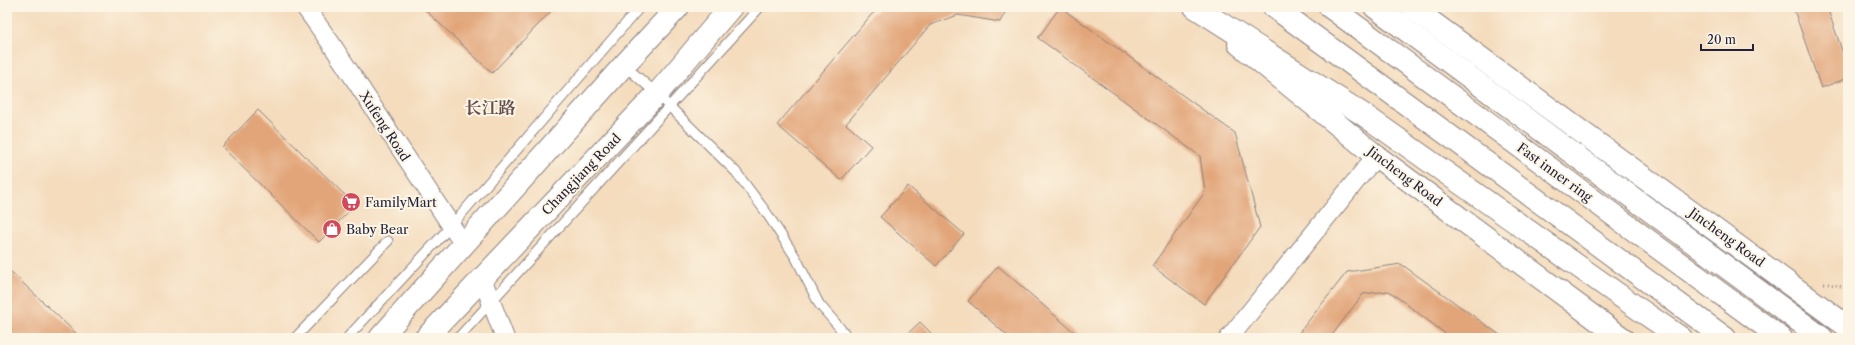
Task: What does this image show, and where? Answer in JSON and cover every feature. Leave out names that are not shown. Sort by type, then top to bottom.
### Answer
[{"type":"main road","points":[[380,338],[624,65],[678,7]]},
{"type":"main road","name":"Changjiang Road","points":[[426,338],[482,278],[663,100],[731,7]]},
{"type":"main road","points":[[1194,7],[1364,115],[1681,338]]},
{"type":"main road","name":"Jincheng Road","points":[[1194,7],[1376,156],[1622,338]]},
{"type":"main road","points":[[1274,7],[1725,338]]},
{"type":"main road","name":"Fast inner ring","points":[[1330,7],[1781,338]]},
{"type":"main road","points":[[1375,7],[1822,338]]},
{"type":"main road","name":"Jincheng Road","points":[[1411,7],[1848,327]]},
{"type":"street","name":"Xufeng Road","points":[[304,7],[330,42],[464,245]]},
{"type":"street","points":[[1229,338],[1376,156]]},
{"type":"street","points":[[482,278],[505,338]]},
{"type":"lane","points":[[347,338],[451,226],[640,7]]},
{"type":"lane","name":"Changjiang Road","points":[[458,338],[491,302],[663,100],[760,7]]},
{"type":"lane","points":[[624,65],[663,100],[736,172],[766,212],[796,258],[819,304],[846,335],[843,338]]},
{"type":"lane","points":[[295,338],[388,241]]},
{"type":"building","points":[[422,7],[555,7],[492,73]]},
{"type":"building","points":[[881,7],[1008,7],[1000,22],[958,15],[930,25],[846,124],[871,146],[841,180],[777,125],[872,14]]},
{"type":"building","points":[[1060,7],[1235,133],[1260,227],[1204,304],[1152,266],[1205,192],[1200,156],[1038,38]]},
{"type":"building","points":[[1793,7],[1827,7],[1848,68],[1848,78],[1821,88]]},
{"type":"building","points":[[258,110],[355,205],[319,242],[222,147]]},
{"type":"building","points":[[908,186],[964,234],[936,266],[880,217]]},
{"type":"building","points":[[1401,264],[1504,338],[1451,338],[1389,291],[1363,294],[1330,338],[1295,338],[1347,272]]},
{"type":"building","points":[[998,266],[1081,338],[1010,338],[968,301]]},
{"type":"building","points":[[7,268],[81,338],[7,338]]},
{"type":"building","points":[[920,322],[936,338],[903,338]]},
{"type":"place","name":"FamilyMart","points":[[351,202]]},
{"type":"place","name":"Baby Bear","points":[[332,229]]},
{"type":"district","name":"长江路","points":[[490,108]]}]
